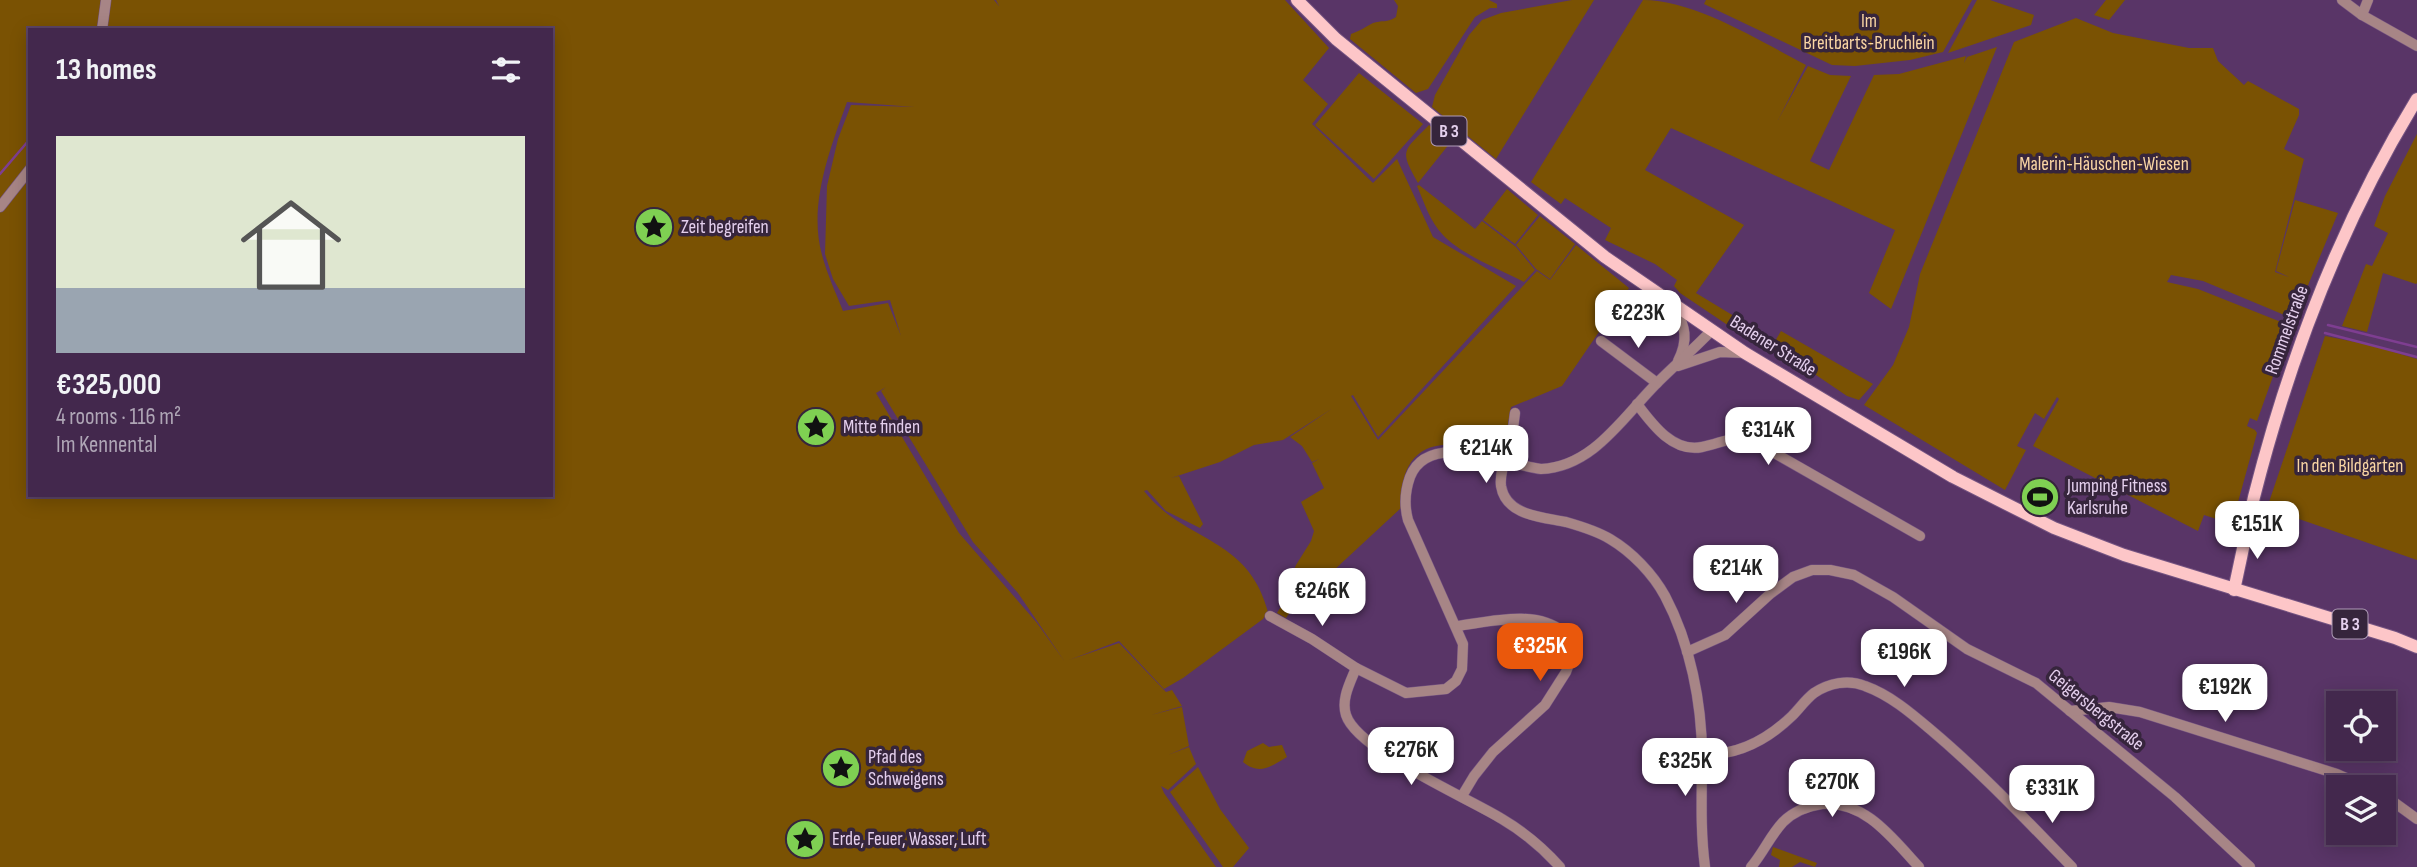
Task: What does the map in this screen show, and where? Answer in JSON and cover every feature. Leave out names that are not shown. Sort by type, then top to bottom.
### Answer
[{"type":"main road","name":"Badener Straße","points":[[1297,0],[1336,39],[1605,257],[1745,353],[1953,477],[2054,528],[2124,555],[2417,646]]},
{"type":"main road","name":"Rommelstraße","points":[[2234,590],[2254,497],[2269,444],[2327,276],[2417,99]]},
{"type":"street","points":[[102,28],[106,0]]},
{"type":"street","points":[[2342,0],[2362,15],[2417,46]]},
{"type":"street","points":[[2362,15],[2368,0]]},
{"type":"street","points":[[0,207],[28,172]]},
{"type":"street","points":[[1674,367],[1686,340],[1675,305]]},
{"type":"street","points":[[1270,616],[1356,668],[1406,692],[1446,689],[1456,681],[1462,669],[1463,644],[1408,520],[1405,508],[1407,487],[1413,470],[1420,462],[1435,454],[1467,453],[1541,469],[1570,464],[1606,438],[1657,383],[1712,330]]},
{"type":"street","points":[[1601,341],[1657,383]]},
{"type":"street","points":[[1674,367],[1720,352],[1745,353]]},
{"type":"street","points":[[1637,404],[1665,436],[1683,447],[1700,448],[1732,438],[1755,442],[1920,536]]},
{"type":"street","points":[[1515,413],[1501,485],[1508,502],[1524,513],[1567,522],[1606,537],[1643,567],[1664,595],[1687,652],[1698,705],[1705,867]]},
{"type":"street","name":"Geigersbergstraße","points":[[1687,652],[1725,635],[1793,577],[1812,570],[1830,570],[1854,575],[1875,585],[1967,649],[2036,683],[2175,796],[2250,867]]},
{"type":"street","points":[[1457,626],[1505,621],[1544,621],[1556,625],[1563,632],[1567,643],[1569,664],[1545,705],[1493,752],[1462,796]]},
{"type":"street","points":[[1356,668],[1344,702],[1346,716],[1354,730],[1389,755],[1528,836],[1560,867]]},
{"type":"street","points":[[1702,754],[1727,752],[1756,743],[1777,730],[1812,695],[1829,684],[1864,685],[1902,706],[1954,749],[2072,867]]},
{"type":"street","points":[[2070,711],[2109,707],[2140,712],[2339,775]]},
{"type":"street","points":[[2093,730],[2097,709]]},
{"type":"street","points":[[1751,867],[1782,823],[1790,816],[1815,805],[1830,803],[1851,807],[1875,821],[1919,867]]},
{"type":"street","points":[[2396,804],[2417,819]]},
{"type":"green space","points":[[0,0],[994,0],[999,6],[996,0],[1285,0],[1329,48],[1303,80],[1328,104],[1312,124],[1373,183],[1397,159],[1433,237],[1516,286],[1378,437],[1353,395],[1351,396],[1378,440],[1537,271],[1550,280],[1576,245],[1629,288],[1562,386],[1511,407],[1504,446],[1494,453],[1466,446],[1441,445],[1419,453],[1407,470],[1403,482],[1401,508],[1292,609],[1286,618],[1277,613],[1284,602],[1283,597],[1296,565],[1314,531],[1301,502],[1324,488],[1312,463],[1319,459],[1312,462],[1302,446],[1290,437],[1333,408],[1283,440],[1254,445],[1220,462],[1171,478],[1179,476],[1203,524],[1200,528],[1166,511],[1147,490],[1144,491],[1160,508],[1231,554],[1246,568],[1259,587],[1268,612],[1263,619],[1164,689],[1119,641],[1069,660],[1119,643],[1166,692],[1172,690],[1182,706],[1151,715],[1182,707],[1189,746],[1168,755],[1189,747],[1196,764],[1168,790],[1161,786],[1216,867],[0,867]],"holes":[[[847,102],[915,107],[851,105],[838,139],[827,186],[825,254],[833,279],[849,306],[890,300],[901,336],[888,303],[843,311],[822,255],[818,236],[819,197],[828,158]],[[886,387],[881,391],[973,542],[1018,593],[1065,662],[1037,623],[959,533],[876,393]]]},
{"type":"green space","points":[[1394,0],[1489,0],[1497,4],[1497,8],[1490,8],[1475,17],[1428,89],[1416,93],[1350,39],[1351,34],[1373,23],[1396,17],[1398,6]]},
{"type":"green space","points":[[1572,0],[1594,0],[1496,159],[1432,107],[1435,95],[1469,35],[1482,20],[1501,13]]},
{"type":"green space","points":[[1643,0],[1663,2],[1705,14],[1806,65],[1778,120],[1808,66],[1830,75],[1851,76],[1810,161],[1829,170],[1874,75],[1899,74],[1966,56],[1964,63],[1967,57],[1997,47],[1891,309],[1869,293],[1895,230],[1671,128],[1645,170],[1744,225],[1696,293],[1775,341],[1781,331],[1873,384],[1859,400],[1847,396],[1791,358],[1735,330],[1680,293],[1674,286],[1677,280],[1655,264],[1605,240],[1611,228],[1565,198],[1561,204],[1531,182]]},
{"type":"green space","name":"Im Breitbarts-Bruchlein","points":[[1706,0],[1972,0],[1943,52],[1910,60],[1855,66],[1832,65],[1704,4]]},
{"type":"green space","points":[[1977,0],[1990,0],[2034,15],[2031,25],[1948,53]]},
{"type":"green space","points":[[2106,0],[2125,0],[2109,20],[2094,15]]},
{"type":"green space","name":"Malerin-Häuschen-Wiesen","points":[[2076,18],[2113,33],[2189,48],[2213,48],[2218,61],[2244,85],[2248,81],[2299,109],[2299,115],[2284,149],[2304,159],[2275,272],[2289,277],[2276,271],[2295,200],[2338,213],[2294,319],[2203,281],[2171,275],[2167,282],[2198,289],[2291,326],[2257,421],[2250,418],[2247,426],[2257,433],[2232,524],[2204,515],[2198,531],[2033,446],[2059,399],[2057,397],[2044,419],[2035,413],[2017,446],[2026,450],[2005,490],[1864,405],[1893,365],[1909,327],[1920,274],[2014,42]]},
{"type":"green space","points":[[1359,73],[1423,124],[1374,179],[1315,125]]},
{"type":"green space","points":[[1429,125],[1450,143],[1418,183],[1408,163],[1407,151]]},
{"type":"green space","points":[[2417,134],[2417,283],[2383,273],[2367,332],[2342,326],[2366,264],[2372,266],[2388,233],[2374,226],[2385,196]]},
{"type":"green space","points":[[1417,186],[1475,229],[1482,221],[1516,247],[1535,270],[1524,282],[1470,255],[1451,242],[1438,230],[1431,218]]},
{"type":"green space","points":[[1507,189],[1538,215],[1515,244],[1483,220]]},
{"type":"green space","points":[[1540,216],[1575,244],[1550,279],[1536,269],[1516,245]]},
{"type":"green space","name":"In den Bildgärten","points":[[2325,336],[2370,345],[2417,359],[2417,560],[2267,508]]},
{"type":"green space","points":[[1263,743],[1269,747],[1282,745],[1287,757],[1260,769],[1243,762],[1247,751]]},
{"type":"green space","points":[[1198,767],[1220,809],[1249,848],[1233,867],[1223,867],[1170,792]]},
{"type":"green space","points":[[1773,847],[1817,863],[1815,867],[1800,862],[1792,867],[1779,867],[1780,860],[1771,855]]},
{"type":"waterway","points":[[0,174],[28,141]]},
{"type":"waterway","points":[[2328,325],[2417,347]]},
{"type":"waterway","points":[[2325,333],[2417,357]]},
{"type":"place","name":"Zeit begreifen","points":[[654,227]]},
{"type":"place","name":"Mitte finden","points":[[816,427]]},
{"type":"place","name":"Jumping Fitness Karlsruhe","points":[[2040,497]]},
{"type":"place","name":"Pfad des Schweigens","points":[[841,768]]},
{"type":"place","name":"Erde, Feuer, Wasser, Luft","points":[[805,839]]}]
